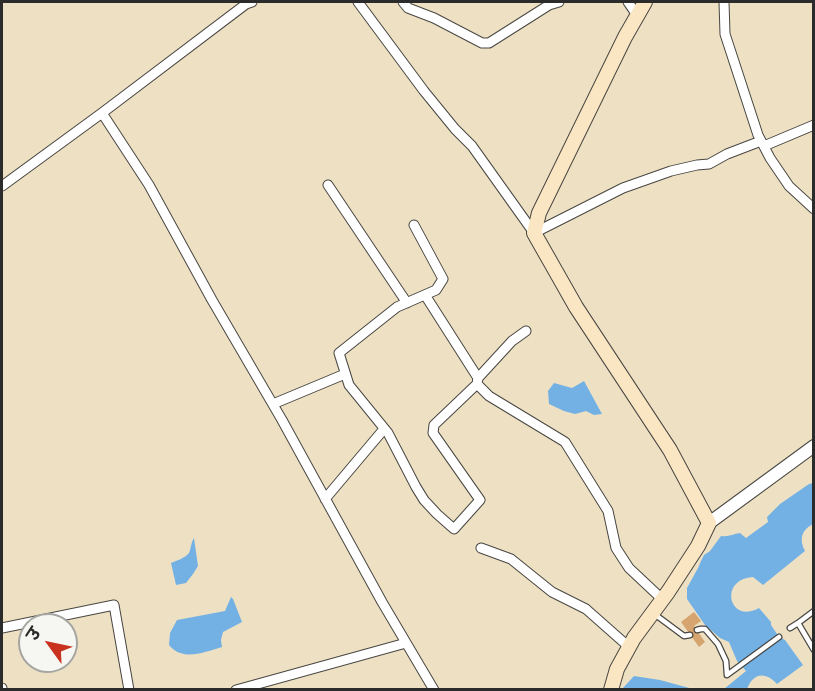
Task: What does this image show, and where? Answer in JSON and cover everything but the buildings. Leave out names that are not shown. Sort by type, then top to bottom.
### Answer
[{"type":"main road","points":[[611,690],[617,669],[634,638],[698,546],[709,523],[670,450],[576,307],[534,233],[539,213],[625,37],[645,2]]},
{"type":"street","points":[[2,186],[246,4],[252,2]]},
{"type":"street","points":[[358,2],[424,91],[472,146],[534,233],[623,189],[671,171],[709,164],[727,154],[813,125]]},
{"type":"street","points":[[403,2],[408,8],[434,18],[482,44],[489,43],[548,3],[559,2]]},
{"type":"street","points":[[628,2],[637,15]]},
{"type":"street","points":[[724,2],[725,34],[763,143],[789,186],[813,209]]},
{"type":"street","points":[[102,113],[149,185],[382,602],[434,690]]},
{"type":"street","points":[[328,185],[407,303]]},
{"type":"street","points":[[414,225],[443,279],[436,290],[397,307],[339,353],[349,385],[384,429],[424,500],[454,529],[480,500],[433,433],[434,426],[512,341],[526,331]]},
{"type":"street","points":[[425,295],[477,381],[489,396],[565,442],[608,511],[616,548],[629,568],[662,599]]},
{"type":"street","points":[[273,404],[345,374]]},
{"type":"street","points":[[326,499],[384,429]]},
{"type":"street","points":[[709,523],[813,446]]},
{"type":"street","points":[[481,549],[511,559],[552,592],[586,609],[629,648]]},
{"type":"street","points":[[2,628],[114,605],[129,690]]},
{"type":"street","points":[[236,690],[406,643]]},
{"type":"lane","points":[[790,628],[813,611]]},
{"type":"lane","points":[[653,612],[684,636],[690,636]]},
{"type":"lane","points":[[798,623],[813,650]]},
{"type":"lane","points":[[697,630],[705,630],[718,644],[726,661],[728,675],[777,638]]},
{"type":"water","points":[[584,381],[602,414],[594,415],[586,411],[575,414],[549,404],[548,391],[554,383],[572,388]]},
{"type":"water","points":[[813,483],[813,524],[802,536],[805,551],[763,585],[753,577],[735,585],[732,592],[732,600],[740,611],[749,612],[759,608],[771,622],[779,637],[785,640],[803,665],[777,684],[768,677],[760,676],[753,680],[747,689],[724,689],[746,671],[737,661],[729,642],[720,638],[705,625],[687,599],[687,588],[704,555],[710,551],[721,536],[740,533],[746,538],[768,522],[767,517],[780,504]]},
{"type":"water","points":[[194,538],[198,566],[186,583],[176,585],[171,563],[189,553]]},
{"type":"water","points":[[231,597],[242,622],[223,632],[222,647],[187,654],[169,645],[170,633],[177,620],[225,611]]},
{"type":"water","points":[[634,676],[660,680],[693,689],[622,689]]}]
